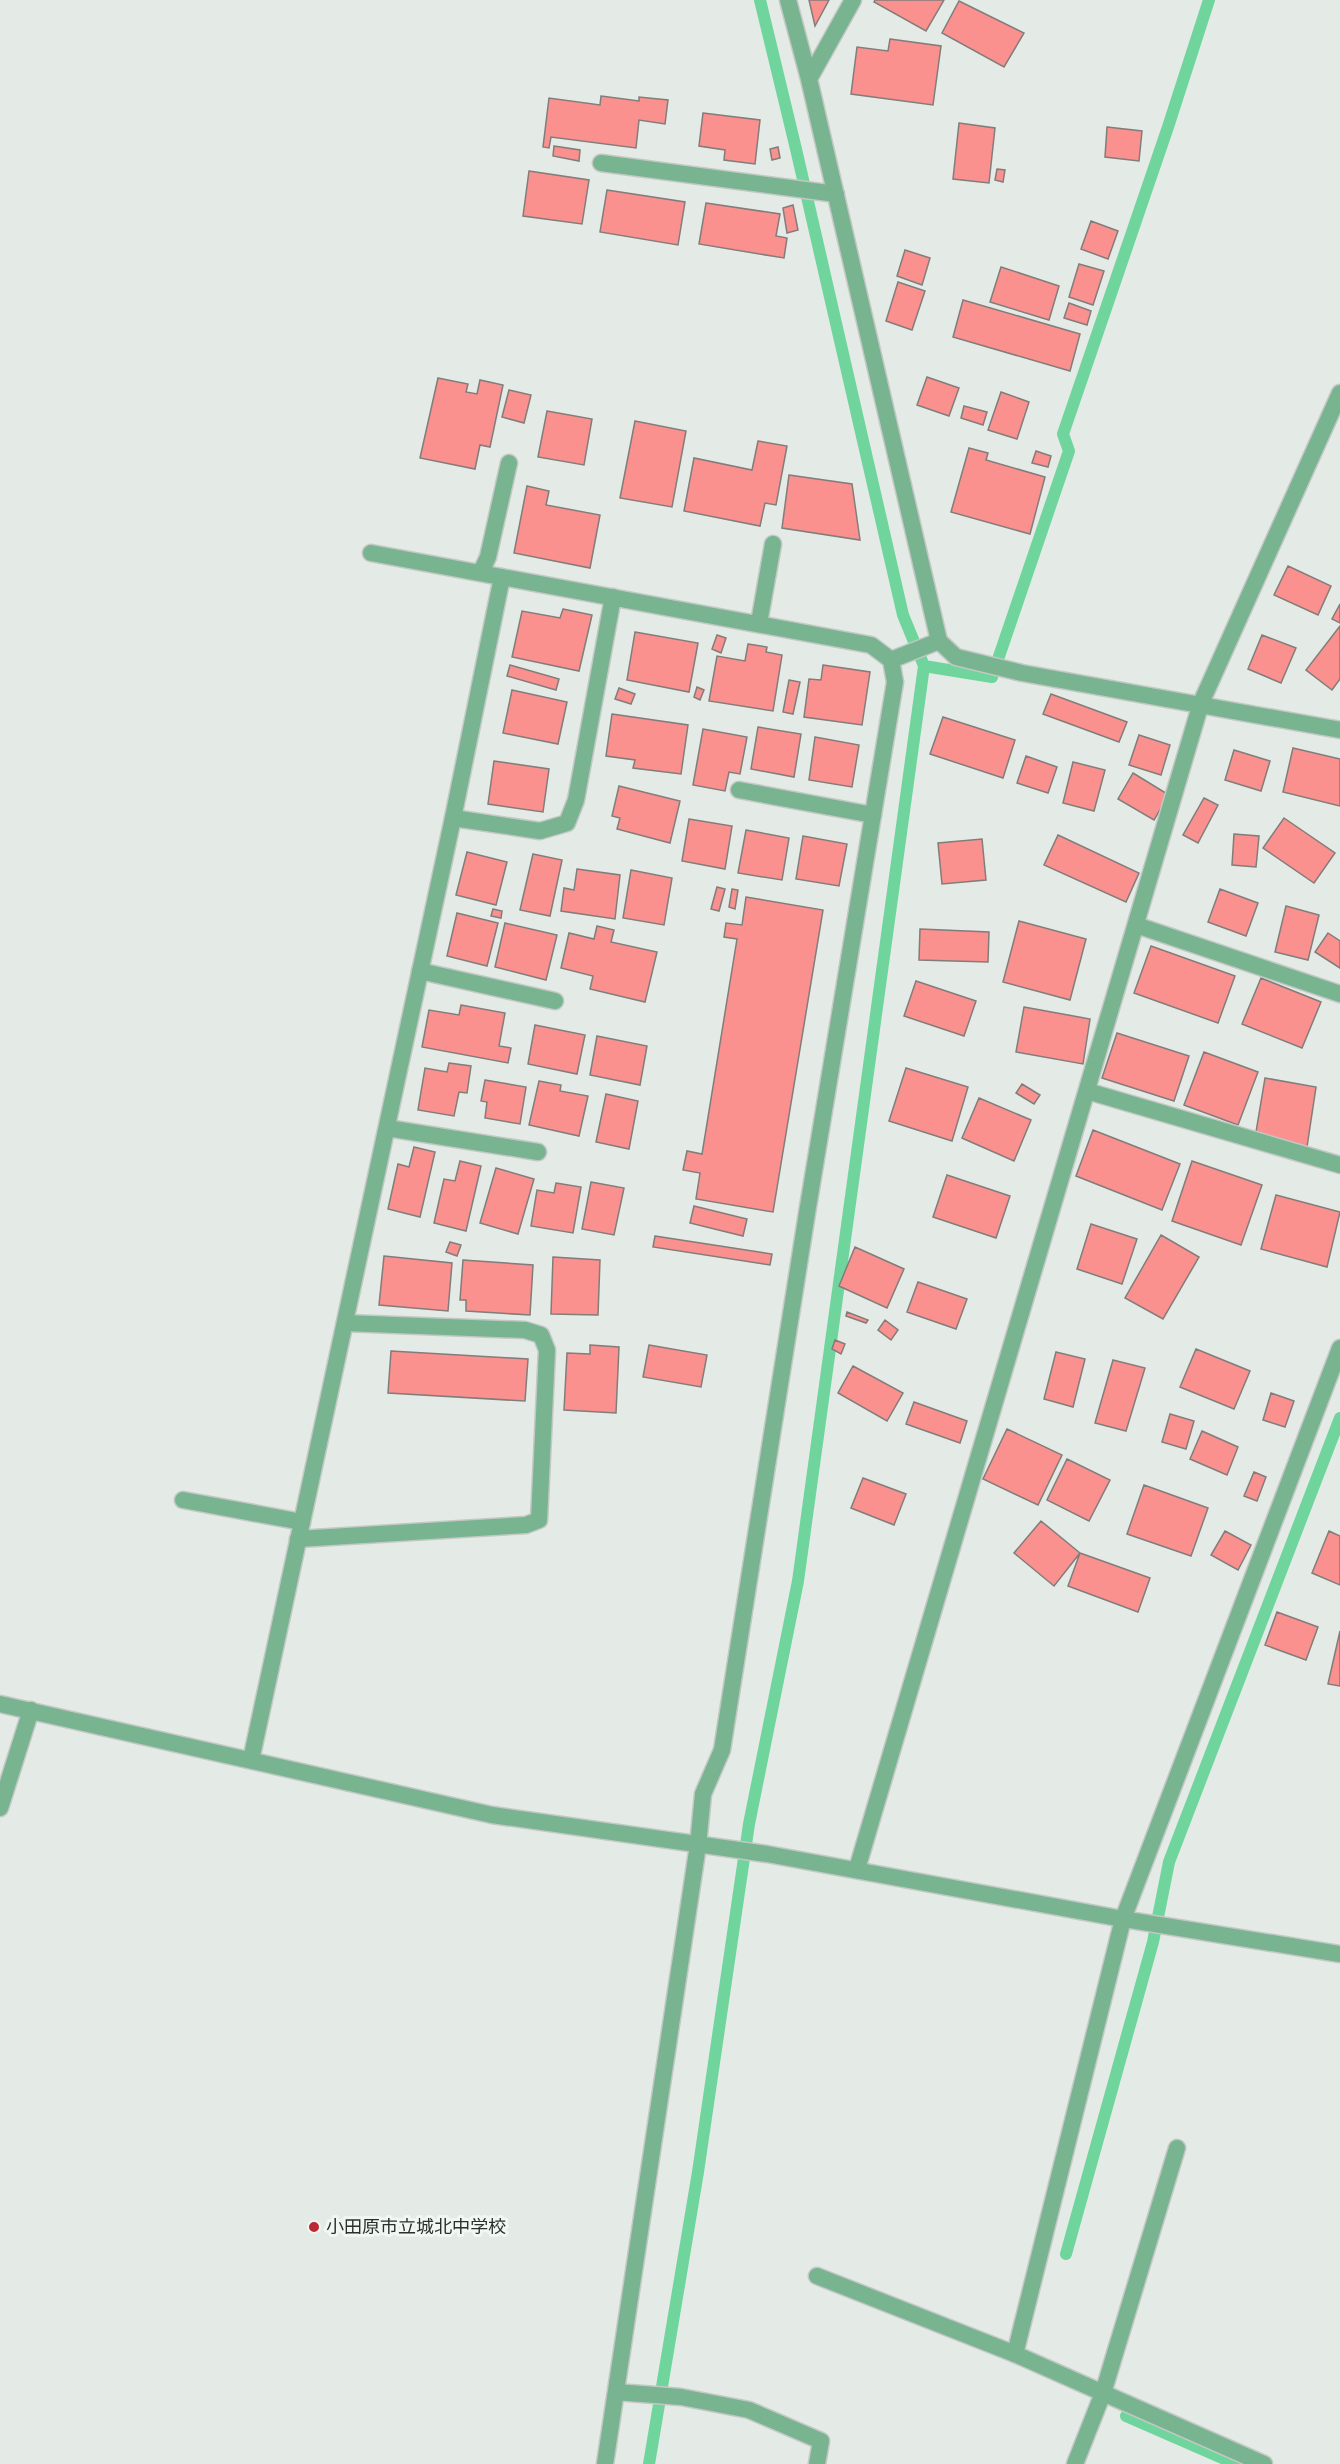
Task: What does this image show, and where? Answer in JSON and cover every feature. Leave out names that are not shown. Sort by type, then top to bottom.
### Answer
[{"type":"street","points":[[788,0],[809,79],[938,642],[956,657],[1022,673],[1340,730]]},
{"type":"street","points":[[809,79],[853,0]]},
{"type":"street","points":[[601,163],[835,194]]},
{"type":"street","points":[[857,1869],[1201,704],[1340,393]]},
{"type":"street","points":[[481,572],[488,557],[509,464]]},
{"type":"street","points":[[759,623],[773,544]]},
{"type":"street","points":[[371,553],[871,645],[892,660],[896,682],[807,1213],[722,1750],[703,1794],[698,1845],[605,2464]]},
{"type":"street","points":[[251,1760],[453,818],[502,577]]},
{"type":"street","points":[[453,818],[540,831],[567,823],[576,800],[613,597]]},
{"type":"street","points":[[892,660],[938,642]]},
{"type":"street","points":[[739,790],[873,815]]},
{"type":"street","points":[[1137,925],[1340,994]]},
{"type":"street","points":[[420,971],[555,1001]]},
{"type":"street","points":[[1087,1091],[1340,1165]]},
{"type":"street","points":[[387,1128],[538,1152]]},
{"type":"street","points":[[298,1539],[526,1525],[539,1520],[547,1350],[541,1335],[525,1330],[345,1323]]},
{"type":"street","points":[[1015,2354],[1123,1919],[1340,1348]]},
{"type":"street","points":[[183,1500],[302,1522]]},
{"type":"street","points":[[0,1704],[492,1815],[767,1854],[1123,1919],[1340,1954]]},
{"type":"street","points":[[0,1808],[31,1710]]},
{"type":"street","points":[[1075,2464],[1103,2393],[1177,2148]]},
{"type":"street","points":[[817,2276],[1015,2354],[1264,2464]]},
{"type":"street","points":[[616,2392],[681,2397],[749,2410],[821,2441],[816,2464]]},
{"type":"building","points":[[809,0],[829,0],[815,26]]},
{"type":"building","points":[[875,0],[944,0],[926,31],[874,2]]},
{"type":"building","points":[[959,1],[1024,33],[1004,67],[942,33]]},
{"type":"building","points":[[890,39],[941,46],[933,105],[851,94],[857,47],[888,51]]},
{"type":"building","points":[[601,96],[639,101],[639,97],[668,100],[665,124],[639,120],[636,148],[551,137],[549,148],[543,147],[549,98],[600,105]]},
{"type":"building","points":[[703,113],[760,120],[755,164],[724,160],[725,150],[699,146]]},
{"type":"building","points":[[959,123],[995,128],[989,183],[953,179]]},
{"type":"building","points":[[1107,127],[1142,131],[1139,161],[1105,157]]},
{"type":"building","points":[[554,146],[580,150],[579,161],[553,156]]},
{"type":"building","points":[[778,147],[780,158],[772,160],[770,149]]},
{"type":"building","points":[[997,169],[1005,170],[1003,182],[995,180]]},
{"type":"building","points":[[529,171],[589,180],[582,224],[523,216]]},
{"type":"building","points":[[607,190],[685,202],[678,245],[600,232]]},
{"type":"building","points":[[706,203],[780,214],[776,236],[787,238],[784,258],[699,244]]},
{"type":"building","points":[[793,205],[798,230],[787,233],[783,208]]},
{"type":"building","points":[[1091,221],[1118,231],[1108,259],[1081,249]]},
{"type":"building","points":[[905,250],[930,258],[922,285],[897,276]]},
{"type":"building","points":[[1079,264],[1104,271],[1093,305],[1069,297]]},
{"type":"building","points":[[1001,267],[1059,286],[1049,320],[990,302]]},
{"type":"building","points":[[898,282],[925,291],[912,330],[886,321]]},
{"type":"building","points":[[963,300],[1080,334],[1070,371],[953,337]]},
{"type":"building","points":[[1069,303],[1091,311],[1087,325],[1064,318]]},
{"type":"building","points":[[927,377],[959,388],[949,416],[917,405]]},
{"type":"building","points":[[438,378],[468,384],[466,392],[477,394],[480,380],[503,385],[490,447],[480,445],[475,469],[420,458]]},
{"type":"building","points":[[509,390],[531,395],[524,423],[502,417]]},
{"type":"building","points":[[1001,392],[1029,402],[1017,439],[988,430]]},
{"type":"building","points":[[964,406],[987,412],[983,425],[961,418]]},
{"type":"building","points":[[547,411],[592,419],[584,465],[538,457]]},
{"type":"building","points":[[635,421],[686,431],[672,507],[620,498]]},
{"type":"building","points":[[758,441],[787,446],[776,505],[765,503],[760,526],[684,511],[694,458],[752,470]]},
{"type":"building","points":[[969,448],[988,453],[986,460],[1045,477],[1030,534],[951,512]]},
{"type":"building","points":[[1036,451],[1051,456],[1048,467],[1032,463]]},
{"type":"building","points":[[789,475],[852,484],[860,540],[782,528]]},
{"type":"building","points":[[527,486],[549,491],[546,505],[600,515],[590,568],[514,553]]},
{"type":"building","points":[[1288,566],[1331,586],[1318,615],[1274,595]]},
{"type":"building","points":[[1340,604],[1340,623],[1332,619]]},
{"type":"building","points":[[563,609],[592,615],[579,671],[512,657],[522,611],[560,618]]},
{"type":"building","points":[[1340,626],[1340,679],[1332,690],[1306,670]]},
{"type":"building","points":[[635,632],[698,643],[689,692],[627,680]]},
{"type":"building","points":[[717,635],[726,638],[721,653],[712,649]]},
{"type":"building","points":[[1262,635],[1296,648],[1281,683],[1248,669]]},
{"type":"building","points":[[748,644],[767,647],[766,652],[782,655],[773,711],[709,701],[717,656],[745,661]]},
{"type":"building","points":[[510,665],[559,679],[556,690],[507,676]]},
{"type":"building","points":[[823,665],[870,672],[862,725],[804,717],[809,679],[821,680]]},
{"type":"building","points":[[789,680],[800,682],[793,714],[783,712]]},
{"type":"building","points":[[697,687],[704,690],[700,700],[694,697]]},
{"type":"building","points":[[619,688],[635,694],[631,704],[615,699]]},
{"type":"building","points":[[512,690],[567,702],[558,744],[503,733]]},
{"type":"building","points":[[1051,694],[1127,722],[1119,742],[1043,714]]},
{"type":"building","points":[[612,714],[688,725],[681,774],[633,768],[635,760],[606,756]]},
{"type":"building","points":[[943,717],[1015,740],[1003,778],[930,754]]},
{"type":"building","points":[[758,727],[801,734],[794,777],[751,769]]},
{"type":"building","points":[[703,729],[747,737],[740,774],[729,772],[725,791],[693,785]]},
{"type":"building","points":[[1139,735],[1170,745],[1161,775],[1129,765]]},
{"type":"building","points":[[815,737],[859,745],[852,787],[809,780]]},
{"type":"building","points":[[1293,748],[1340,759],[1340,806],[1283,792]]},
{"type":"building","points":[[1234,750],[1270,761],[1261,791],[1225,780]]},
{"type":"building","points":[[1026,756],[1057,767],[1048,793],[1017,783]]},
{"type":"building","points":[[494,761],[549,769],[543,812],[488,804]]},
{"type":"building","points":[[1073,762],[1105,770],[1094,811],[1063,803]]},
{"type":"building","points":[[1133,773],[1169,795],[1154,820],[1118,799]]},
{"type":"building","points":[[619,786],[680,801],[670,843],[617,829],[620,818],[612,816]]},
{"type":"building","points":[[1204,798],[1218,805],[1198,843],[1183,835]]},
{"type":"building","points":[[1284,818],[1335,853],[1314,883],[1263,848]]},
{"type":"building","points":[[689,819],[732,826],[725,869],[682,861]]},
{"type":"building","points":[[746,830],[789,838],[782,880],[738,873]]},
{"type":"building","points":[[1234,834],[1259,836],[1256,867],[1232,865]]},
{"type":"building","points":[[1058,835],[1139,873],[1126,902],[1044,865]]},
{"type":"building","points":[[803,836],[847,844],[839,886],[796,879]]},
{"type":"building","points":[[982,839],[986,880],[942,884],[938,843]]},
{"type":"building","points":[[467,852],[507,862],[496,905],[456,895]]},
{"type":"building","points":[[533,854],[562,860],[550,916],[520,910]]},
{"type":"building","points":[[577,869],[620,875],[615,919],[561,911],[564,888],[574,890]]},
{"type":"building","points":[[631,870],[672,878],[664,925],[623,918]]},
{"type":"building","points":[[717,887],[725,889],[719,911],[711,909]]},
{"type":"building","points":[[732,889],[738,890],[735,909],[729,907]]},
{"type":"building","points":[[1220,889],[1258,903],[1246,936],[1208,922]]},
{"type":"building","points":[[746,897],[823,910],[773,1212],[696,1199],[700,1173],[683,1170],[687,1151],[702,1154],[737,939],[724,937],[726,923],[742,925]]},
{"type":"building","points":[[1286,906],[1319,915],[1308,960],[1275,952]]},
{"type":"building","points":[[493,909],[502,911],[501,918],[491,916]]},
{"type":"building","points":[[457,913],[498,923],[487,966],[447,956]]},
{"type":"building","points":[[1019,921],[1086,939],[1070,1000],[1003,982]]},
{"type":"building","points":[[505,923],[557,935],[546,980],[495,967]]},
{"type":"building","points":[[597,926],[614,930],[611,942],[657,952],[645,1002],[590,989],[593,976],[561,968],[569,933],[594,939]]},
{"type":"building","points":[[920,929],[989,932],[988,962],[919,960]]},
{"type":"building","points":[[1328,933],[1340,941],[1340,968],[1315,952]]},
{"type":"building","points":[[1151,946],[1235,976],[1218,1023],[1134,993]]},
{"type":"building","points":[[1261,978],[1321,1002],[1302,1048],[1242,1024]]},
{"type":"building","points":[[916,981],[976,1001],[964,1036],[904,1016]]},
{"type":"building","points":[[461,1005],[505,1013],[499,1046],[511,1048],[508,1063],[422,1047],[429,1010],[459,1015]]},
{"type":"building","points":[[1024,1007],[1090,1019],[1083,1064],[1016,1052]]},
{"type":"building","points":[[535,1025],[585,1035],[577,1074],[528,1064]]},
{"type":"building","points":[[1117,1033],[1189,1056],[1174,1101],[1102,1078]]},
{"type":"building","points":[[597,1036],[647,1046],[640,1085],[590,1075]]},
{"type":"building","points":[[1204,1052],[1258,1072],[1238,1125],[1184,1105]]},
{"type":"building","points":[[449,1063],[471,1066],[467,1093],[459,1092],[454,1116],[418,1110],[425,1068],[447,1072]]},
{"type":"building","points":[[906,1068],[968,1087],[952,1141],[889,1121]]},
{"type":"building","points":[[1265,1078],[1316,1087],[1307,1147],[1255,1138]]},
{"type":"building","points":[[485,1080],[526,1087],[520,1124],[485,1118],[487,1102],[481,1101]]},
{"type":"building","points":[[539,1081],[561,1085],[560,1091],[588,1096],[579,1136],[529,1125]]},
{"type":"building","points":[[1022,1084],[1040,1095],[1034,1104],[1016,1093]]},
{"type":"building","points":[[606,1094],[638,1101],[629,1149],[596,1142]]},
{"type":"building","points":[[979,1098],[1031,1120],[1014,1161],[962,1138]]},
{"type":"building","points":[[1093,1130],[1180,1164],[1162,1210],[1076,1176]]},
{"type":"building","points":[[414,1147],[435,1152],[420,1217],[388,1209],[398,1164],[409,1167]]},
{"type":"building","points":[[460,1161],[481,1166],[466,1231],[434,1223],[444,1179],[455,1181]]},
{"type":"building","points":[[1192,1161],[1262,1185],[1241,1245],[1172,1221]]},
{"type":"building","points":[[496,1168],[534,1179],[518,1234],[480,1223]]},
{"type":"building","points":[[947,1175],[1010,1196],[996,1238],[933,1217]]},
{"type":"building","points":[[591,1182],[624,1188],[614,1235],[582,1229]]},
{"type":"building","points":[[556,1183],[581,1187],[573,1233],[531,1226],[537,1190],[554,1193]]},
{"type":"building","points":[[1276,1195],[1340,1212],[1327,1267],[1261,1249]]},
{"type":"building","points":[[694,1206],[747,1219],[743,1236],[690,1223]]},
{"type":"building","points":[[1091,1224],[1137,1239],[1122,1284],[1077,1269]]},
{"type":"building","points":[[1161,1235],[1199,1257],[1163,1319],[1125,1298]]},
{"type":"building","points":[[655,1236],[772,1254],[770,1265],[653,1247]]},
{"type":"building","points":[[450,1242],[461,1245],[457,1256],[446,1252]]},
{"type":"building","points":[[855,1247],[904,1269],[887,1308],[839,1286]]},
{"type":"building","points":[[384,1256],[452,1263],[448,1311],[379,1305]]},
{"type":"building","points":[[553,1257],[600,1260],[598,1315],[551,1314]]},
{"type":"building","points":[[463,1260],[533,1265],[530,1315],[466,1311],[466,1300],[460,1300]]},
{"type":"building","points":[[918,1282],[967,1299],[956,1329],[907,1312]]},
{"type":"building","points":[[847,1312],[868,1320],[866,1323],[846,1316]]},
{"type":"building","points":[[885,1320],[898,1330],[891,1340],[878,1330]]},
{"type":"building","points":[[835,1340],[845,1344],[841,1354],[832,1349]]},
{"type":"building","points":[[590,1345],[619,1347],[616,1413],[564,1410],[567,1353],[590,1354]]},
{"type":"building","points":[[649,1345],[707,1355],[701,1387],[643,1377]]},
{"type":"building","points":[[1196,1349],[1250,1371],[1234,1409],[1180,1387]]},
{"type":"building","points":[[391,1351],[528,1359],[525,1401],[388,1393]]},
{"type":"building","points":[[1056,1352],[1085,1359],[1073,1407],[1044,1399]]},
{"type":"building","points":[[1113,1360],[1145,1368],[1126,1431],[1095,1423]]},
{"type":"building","points":[[853,1366],[903,1393],[887,1421],[838,1393]]},
{"type":"building","points":[[1271,1393],[1294,1401],[1285,1427],[1263,1420]]},
{"type":"building","points":[[914,1402],[967,1421],[960,1443],[906,1424]]},
{"type":"building","points":[[1170,1414],[1194,1421],[1186,1449],[1162,1442]]},
{"type":"building","points":[[1007,1429],[1062,1455],[1038,1505],[983,1479]]},
{"type":"building","points":[[1202,1431],[1238,1447],[1227,1475],[1190,1459]]},
{"type":"building","points":[[1067,1459],[1110,1480],[1089,1521],[1047,1500]]},
{"type":"building","points":[[1254,1472],[1266,1477],[1257,1501],[1244,1496]]},
{"type":"building","points":[[863,1478],[906,1494],[894,1525],[851,1508]]},
{"type":"building","points":[[1144,1485],[1208,1508],[1191,1556],[1127,1534]]},
{"type":"building","points":[[1041,1521],[1080,1553],[1054,1586],[1014,1553]]},
{"type":"building","points":[[1225,1531],[1251,1545],[1238,1570],[1211,1555]]},
{"type":"building","points":[[1329,1531],[1340,1536],[1340,1585],[1312,1573]]},
{"type":"building","points":[[1080,1553],[1150,1578],[1138,1612],[1068,1586]]},
{"type":"building","points":[[1277,1612],[1318,1627],[1306,1660],[1265,1645]]},
{"type":"building","points":[[1340,1631],[1340,1686],[1328,1684]]},
{"type":"waterway","points":[[649,2464],[698,2172],[749,1824],[798,1581],[924,666],[903,615],[760,0]]},
{"type":"waterway","points":[[924,666],[992,677],[1069,451],[1063,434],[1209,0]]},
{"type":"waterway","points":[[1066,2254],[1153,1942],[1169,1862],[1340,1418]]},
{"type":"waterway","points":[[1126,2416],[1236,2464]]},
{"type":"place","name":"小田原市立城北中学校","points":[[314,2227]]}]
